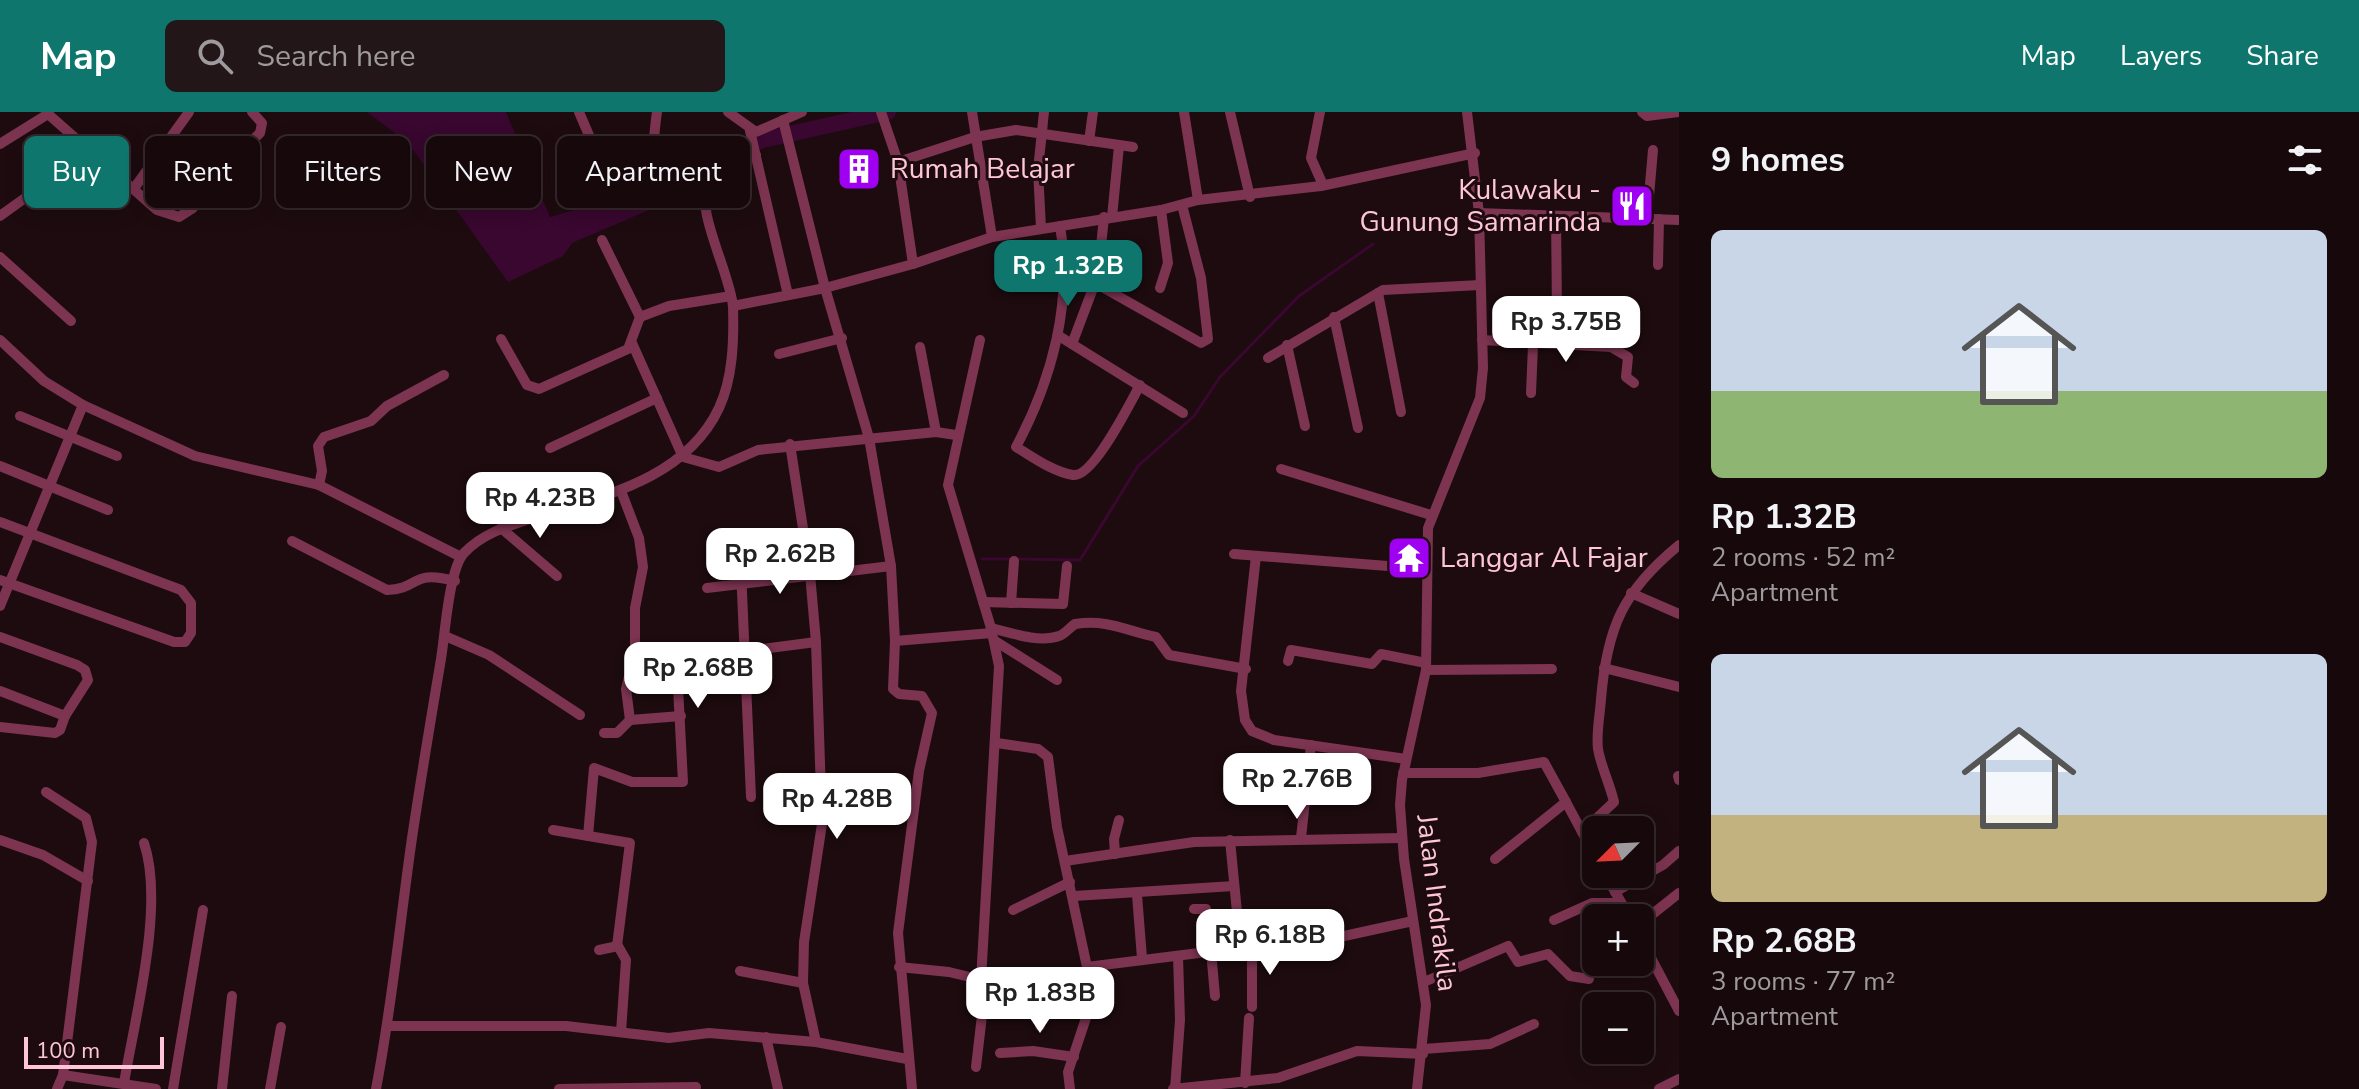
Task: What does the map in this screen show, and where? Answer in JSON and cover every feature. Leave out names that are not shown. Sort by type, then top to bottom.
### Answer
[{"type":"street","points":[[135,187],[189,112]]},
{"type":"street","points":[[0,144],[49,113],[135,187],[157,210],[175,216],[185,214],[232,159],[260,133],[262,123],[252,112]]},
{"type":"street","points":[[579,112],[588,135]]},
{"type":"street","points":[[588,135],[590,112]]},
{"type":"street","points":[[653,136],[657,112]]},
{"type":"street","points":[[728,112],[750,133],[788,295]]},
{"type":"street","points":[[750,133],[763,131],[802,112]]},
{"type":"street","points":[[881,112],[890,131],[898,162],[913,264]]},
{"type":"street","points":[[972,112],[992,237]]},
{"type":"street","points":[[1041,228],[1038,170],[1044,112]]},
{"type":"street","points":[[1089,141],[1093,112]]},
{"type":"street","points":[[1184,112],[1198,200]]},
{"type":"street","points":[[1230,112],[1250,197]]},
{"type":"street","points":[[1320,112],[1311,158],[1323,185]]},
{"type":"street","name":"Jalan Indrakila","points":[[1417,1089],[1427,1024],[1424,982],[1401,838],[1403,773],[1426,666],[1426,569],[1431,515],[1480,398],[1479,213],[1475,153],[1467,112]]},
{"type":"street","points":[[1642,112],[1652,116],[1678,112]]},
{"type":"street","points":[[784,122],[825,288],[869,438],[891,566],[895,641],[893,689],[899,694],[922,696],[932,713],[913,812],[898,933],[912,1089]]},
{"type":"street","points":[[898,162],[975,137],[1016,130],[1133,147]]},
{"type":"street","points":[[588,135],[592,136]]},
{"type":"street","points":[[1098,275],[1119,146]]},
{"type":"street","points":[[1647,219],[1653,150]]},
{"type":"street","points":[[640,317],[669,306],[788,295],[825,288],[913,264],[992,237],[1161,210],[1198,200],[1250,197],[1323,185],[1475,153]]},
{"type":"street","points":[[376,1089],[388,1026],[412,838],[461,557],[501,528],[621,491],[683,457],[717,411],[730,383],[732,301],[726,270],[704,206],[704,194],[708,180],[722,166],[756,154]]},
{"type":"street","points":[[0,216],[24,199]]},
{"type":"street","points":[[1072,344],[1095,283],[1201,343],[1208,339],[1201,278],[1182,205]]},
{"type":"street","points":[[1160,288],[1168,263],[1161,210]]},
{"type":"street","points":[[1479,213],[1679,220]]},
{"type":"street","points":[[1556,216],[1557,315]]},
{"type":"street","points":[[1658,265],[1659,219]]},
{"type":"street","points":[[1060,226],[1064,251],[1059,336],[1037,401],[1016,447],[1049,466],[1081,474],[1100,453],[1140,385]]},
{"type":"street","points":[[501,339],[527,385],[539,389],[626,350],[632,343],[640,317],[602,240]]},
{"type":"street","points":[[0,257],[71,321]]},
{"type":"street","points":[[1268,358],[1378,293],[1396,287],[1480,285]]},
{"type":"street","points":[[1378,293],[1401,412]]},
{"type":"street","points":[[1334,317],[1358,428]]},
{"type":"street","points":[[1059,336],[1183,413]]},
{"type":"street","points":[[779,354],[842,338]]},
{"type":"street","points":[[0,340],[44,381],[83,405],[195,456],[319,485],[461,557]]},
{"type":"street","points":[[976,1067],[984,980],[999,666],[993,634],[948,485],[956,435],[980,340]]},
{"type":"street","points":[[1482,340],[1618,350],[1628,357],[1626,377],[1634,383]]},
{"type":"street","points":[[632,343],[683,457]]},
{"type":"street","points":[[1287,345],[1305,426]]},
{"type":"street","points":[[1531,393],[1533,345]]},
{"type":"street","points":[[920,347],[936,432]]},
{"type":"street","points":[[319,485],[322,471],[318,446],[324,437],[371,421],[387,406],[444,375]]},
{"type":"street","points":[[550,448],[657,398]]},
{"type":"street","points":[[0,606],[4,582],[29,535],[83,405]]},
{"type":"street","points":[[20,416],[117,456]]},
{"type":"street","points":[[683,457],[719,467],[758,450],[790,444],[936,432],[956,435]]},
{"type":"street","points":[[790,444],[810,574],[816,642],[822,824],[804,942],[803,983],[816,1042]]},
{"type":"street","points":[[0,466],[108,510]]},
{"type":"street","points":[[1281,469],[1431,515]]},
{"type":"street","points":[[621,491],[639,538],[643,567],[635,608],[635,651],[626,689],[630,720]]},
{"type":"street","points":[[0,522],[181,590],[191,603],[191,633],[185,642],[174,642],[4,582]]},
{"type":"street","points":[[501,528],[557,576]]},
{"type":"street","points":[[292,541],[387,590],[397,590],[431,575],[455,581]]},
{"type":"street","points":[[1599,816],[1614,802],[1598,750],[1604,668],[1614,623],[1649,570],[1679,545]]},
{"type":"street","points":[[740,547],[747,651],[751,797]]},
{"type":"street","points":[[1234,554],[1426,569]]},
{"type":"street","points":[[1256,556],[1246,669],[1241,691],[1245,720],[1252,731],[1274,740],[1406,759]]},
{"type":"street","points":[[1011,603],[1014,561]]},
{"type":"street","points":[[707,588],[891,566]]},
{"type":"street","points":[[983,602],[1063,604],[1067,566]]},
{"type":"street","points":[[1631,593],[1679,614]]},
{"type":"street","points":[[895,641],[993,634],[1051,637],[1063,635],[1075,624],[1124,625],[1133,633],[1156,637],[1169,655],[1246,669]]},
{"type":"street","points":[[993,634],[1057,680]]},
{"type":"street","points":[[445,636],[489,655],[580,715]]},
{"type":"street","points":[[0,637],[85,670],[88,680],[65,716],[60,730],[55,733],[0,727]]},
{"type":"street","points":[[588,836],[594,768],[632,782],[683,782],[676,649],[747,651],[816,642]]},
{"type":"street","points":[[1288,661],[1291,650],[1372,664],[1381,654],[1426,666],[1552,669]]},
{"type":"street","points":[[1604,668],[1679,687]]},
{"type":"street","points":[[0,691],[65,716]]},
{"type":"street","points":[[604,733],[617,733],[630,720],[681,716]]},
{"type":"street","points":[[997,743],[1038,749],[1048,757],[1087,967],[1084,987]]},
{"type":"street","points":[[1301,838],[1311,745]]},
{"type":"street","points":[[1403,773],[1478,773],[1544,762],[1582,832]]},
{"type":"street","points":[[787,790],[820,790]]},
{"type":"street","points":[[46,792],[86,818],[92,842],[63,1075],[57,1089]]},
{"type":"street","points":[[1495,859],[1566,802]]},
{"type":"street","points":[[821,805],[865,805],[913,812]]},
{"type":"street","points":[[1115,854],[1114,839],[1119,820]]},
{"type":"street","points":[[553,830],[630,843],[617,946],[626,960],[621,1032]]},
{"type":"street","points":[[1065,861],[1230,840],[1401,838]]},
{"type":"street","points":[[0,840],[43,855],[88,881]]},
{"type":"street","points":[[1230,840],[1240,943]]},
{"type":"street","points":[[124,1083],[152,900],[152,866],[144,843]]},
{"type":"street","points":[[1615,892],[1663,865],[1679,851]]},
{"type":"street","points":[[1013,910],[1070,882]]},
{"type":"street","points":[[1074,896],[1137,895],[1234,886]]},
{"type":"street","points":[[1554,920],[1592,903],[1621,903],[1613,888]]},
{"type":"street","points":[[1654,913],[1679,893]]},
{"type":"street","points":[[1137,895],[1142,958]]},
{"type":"street","points":[[1194,909],[1206,909],[1215,950],[1215,996]]},
{"type":"street","points":[[173,1089],[203,910]]},
{"type":"street","points":[[1087,967],[1178,956],[1240,943],[1286,944],[1335,938],[1413,921]]},
{"type":"street","points":[[1245,1083],[1252,943]]},
{"type":"street","points":[[599,950],[617,946]]},
{"type":"street","points":[[1424,982],[1508,946],[1518,962],[1548,954],[1570,976],[1589,979]]},
{"type":"street","points":[[1178,956],[1180,1020],[1174,1089],[1285,1076],[1357,1051],[1423,1051],[1490,1044],[1534,1024]]},
{"type":"street","points":[[1654,961],[1676,998],[1679,1011]]},
{"type":"street","points":[[899,967],[949,972],[984,980],[1084,987],[1092,1000],[1068,1072],[1070,1089]]},
{"type":"street","points":[[740,971],[803,983]]},
{"type":"street","points":[[1040,1026],[1046,985]]},
{"type":"street","points":[[222,1089],[232,996]]},
{"type":"street","points":[[388,1026],[566,1026],[669,1038],[709,1033],[816,1042],[907,1059]]},
{"type":"street","points":[[270,1089],[281,1027]]},
{"type":"street","points":[[766,1037],[778,1089]]},
{"type":"street","points":[[1000,1053],[1033,1051],[1074,1057]]},
{"type":"street","points":[[63,1075],[99,1084],[124,1083],[151,1089]]},
{"type":"street","points":[[1285,1076],[1288,1089]]},
{"type":"street","points":[[1659,1089],[1679,1079]]},
{"type":"street","points":[[559,1089],[696,1087]]},
{"type":"shaded area","points":[[367,112],[506,112],[516,136],[426,136],[426,168],[410,146],[410,136],[399,136]]},
{"type":"shaded area","points":[[541,196],[550,217],[581,208],[654,208],[572,243],[563,256],[508,282],[455,208],[541,208]]},
{"type":"waterway","points":[[750,145],[888,112]]},
{"type":"waterway","points":[[1018,559],[1080,560],[1138,466],[1194,416],[1220,377],[1299,296],[1373,244]]},
{"type":"waterway","points":[[982,559],[1010,559]]},
{"type":"place","name":"Rumah Belajar","points":[[859,169]]},
{"type":"place","name":"Kulawaku - Gunung Samarinda","points":[[1632,206]]},
{"type":"place","name":"Langgar Al Fajar","points":[[1409,558]]}]
